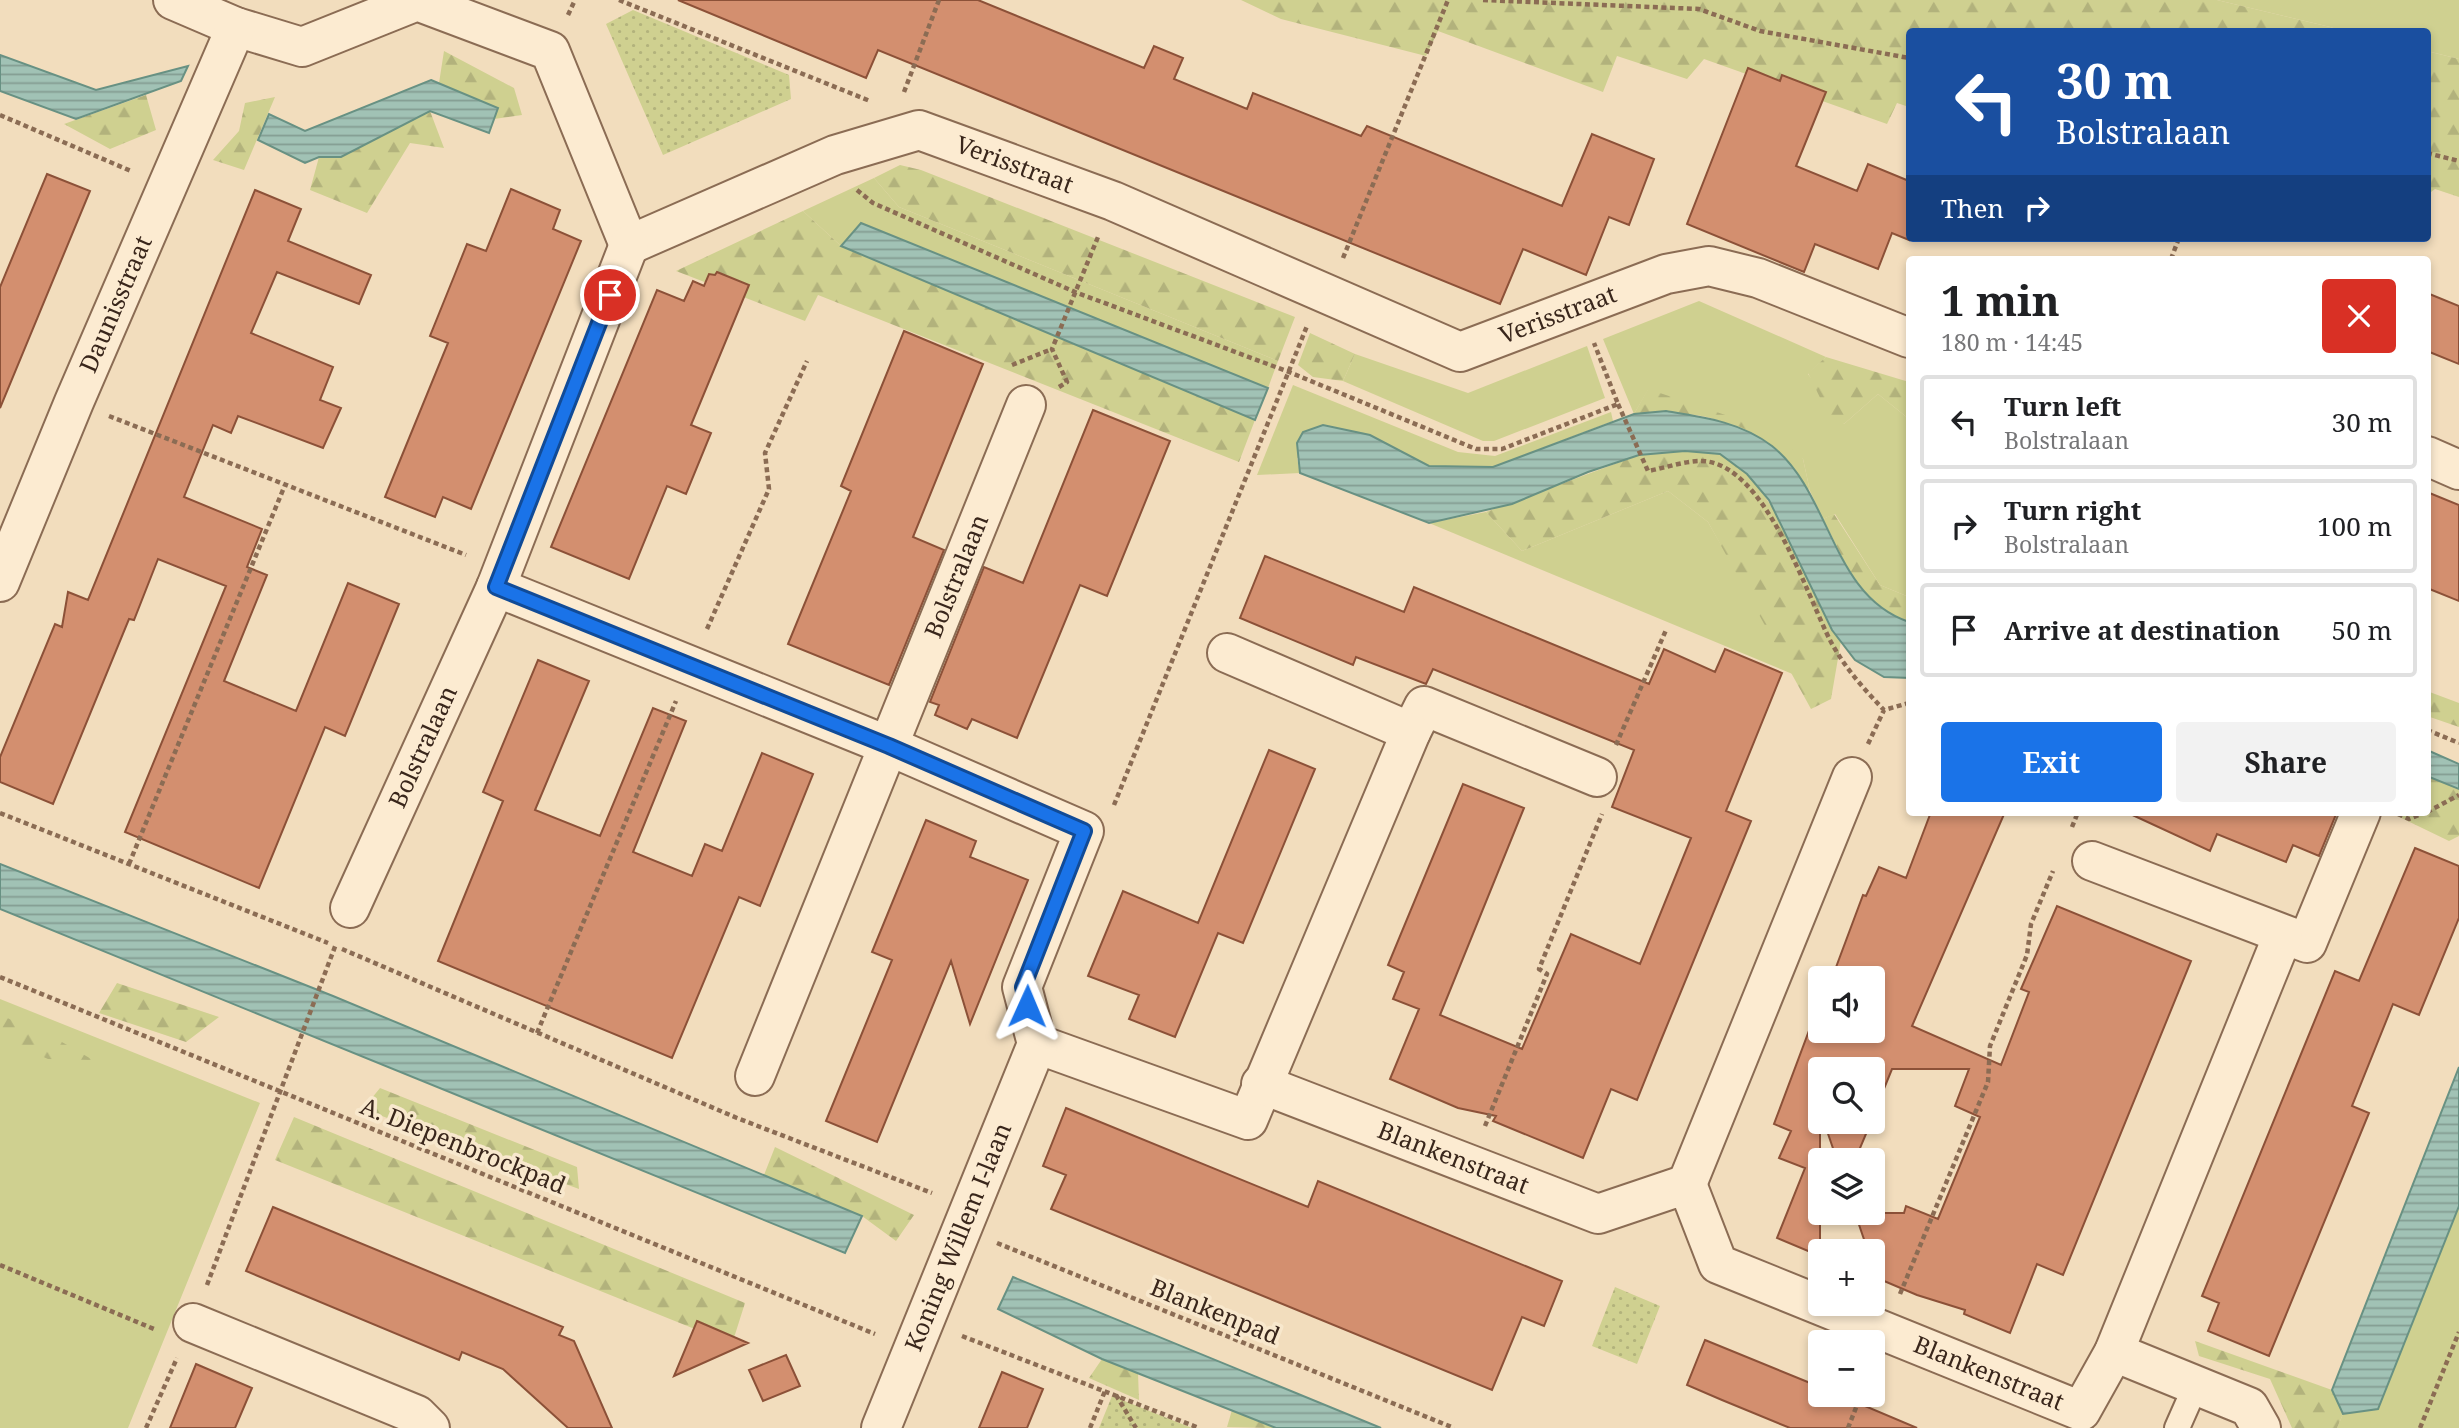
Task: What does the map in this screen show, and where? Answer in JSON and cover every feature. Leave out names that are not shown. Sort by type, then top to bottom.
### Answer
[{"type":"street","points":[[173,0],[236,27],[302,47],[417,1],[550,51],[629,245],[908,121]]},
{"type":"street","name":"Daunisstraat","points":[[3,563],[236,27]]},
{"type":"street","name":"Verisstraat","points":[[908,121],[1113,201],[1460,352],[1666,274],[1709,266],[1758,278],[1906,337]]},
{"type":"street","name":"Bolstralaan","points":[[351,908],[499,578],[629,245]]},
{"type":"street","name":"Bolstralaan","points":[[755,1076],[1026,405]]},
{"type":"street","points":[[2431,458],[2459,470]]},
{"type":"street","points":[[499,578],[1084,831],[1023,987],[1037,1044],[1248,1120],[1261,1084],[1424,706],[1605,782]]},
{"type":"street","points":[[1227,653],[1411,732]]},
{"type":"street","points":[[1687,1184],[1852,777]]},
{"type":"street","points":[[2072,853],[2306,943],[2359,816]]},
{"type":"street","name":"Blankenstraat","points":[[1885,1332],[2081,1411],[2115,1352],[2283,934]]},
{"type":"street","name":"Koning Willem I-laan","points":[[881,1428],[1037,1044]]},
{"type":"street","name":"Blankenstraat","points":[[1261,1084],[1598,1214],[1687,1184],[1718,1264],[1879,1330]]},
{"type":"street","points":[[193,1323],[417,1415],[430,1428]]},
{"type":"street","points":[[2115,1352],[2249,1407],[2260,1428]]},
{"type":"lane","points":[[2177,1428],[2196,1385]]},
{"type":"path","points":[[619,0],[908,121],[939,0]]},
{"type":"path","points":[[1084,831],[1107,821],[1289,372],[1448,0]]},
{"type":"path","points":[[1483,0],[1699,9],[1760,31],[1906,57]]},
{"type":"path","points":[[0,115],[143,177]]},
{"type":"path","points":[[2431,154],[2459,161]]},
{"type":"path","points":[[835,155],[845,181],[873,203],[1075,292],[1289,372],[1476,449],[1502,449],[1619,406]]},
{"type":"path","points":[[1052,349],[1085,267]]},
{"type":"path","points":[[1579,307],[1648,471],[1703,461],[1736,474],[1758,495],[1831,642],[1856,681],[1884,710],[1906,704]]},
{"type":"path","points":[[74,402],[285,485],[499,578]]},
{"type":"path","points":[[129,864],[285,485]]},
{"type":"path","points":[[1470,1163],[1547,974],[1538,969],[1605,782],[1611,756],[1666,630]]},
{"type":"path","points":[[2431,732],[2459,743]]},
{"type":"path","points":[[2431,810],[2459,795]]},
{"type":"path","name":"Blankenpad","points":[[0,813],[335,946],[1454,1428]]},
{"type":"path","points":[[1885,1330],[1988,1082],[1990,1046],[2027,955],[2031,924],[2072,853],[2077,816]]},
{"type":"path","points":[[146,1428],[193,1323],[327,969]]},
{"type":"path","name":"A. Diepenbrockpad","points":[[0,977],[281,1091],[918,1335],[1105,1391],[1199,1428]]},
{"type":"path","points":[[0,1265],[175,1338],[193,1323]]},
{"type":"path","points":[[2420,1428],[2459,1332]]},
{"type":"path","points":[[1090,1428],[1105,1391]]},
{"type":"path","points":[[1115,1395],[1136,1428]]},
{"type":"path","points":[[1848,1428],[1856,1407]]},
{"type":"green space","points":[[1241,0],[2217,0],[2334,28],[1906,28],[1906,106],[1897,103],[1887,124],[1704,59],[1687,79],[1617,56],[1603,92],[1438,31],[1426,56],[1281,19]]},
{"type":"green space","points":[[2217,0],[2459,0],[2459,59],[2431,52],[2431,28],[2334,28]]},
{"type":"green space","points":[[633,10],[789,75],[791,99],[663,155],[606,24]]},
{"type":"green space","points":[[444,51],[514,88],[522,115],[494,119],[498,108],[439,83]]},
{"type":"green space","points":[[2431,52],[2459,59],[2459,197],[2435,189],[2431,192]]},
{"type":"green space","points":[[146,95],[156,130],[110,149],[64,124]]},
{"type":"green space","points":[[275,97],[244,170],[213,160],[239,131],[245,103]]},
{"type":"green space","points":[[430,111],[444,148],[410,143],[367,213],[310,190],[319,157],[341,157]]},
{"type":"green space","points":[[900,165],[921,170],[1295,317],[1278,361],[899,207],[874,178]]},
{"type":"green space","points":[[874,178],[899,207],[1278,361],[1268,388],[862,223],[841,246],[803,211]]},
{"type":"green space","points":[[803,211],[841,246],[1255,420],[1239,462],[818,295],[805,321],[676,271]]},
{"type":"green space","points":[[1699,301],[1826,357],[1808,374],[1844,424],[1878,394],[1906,417],[1906,596],[1880,585],[1835,514],[1823,519],[1810,491],[1803,459],[1648,390],[1634,414],[1603,339]]},
{"type":"green space","points":[[1310,333],[1355,354],[1343,381],[1313,377],[1298,365]]},
{"type":"green space","points":[[1587,346],[1605,398],[1494,441],[1483,441],[1343,381],[1355,354],[1468,393]]},
{"type":"green space","points":[[1826,357],[1906,381],[1906,417],[1878,394],[1844,424],[1827,412],[1808,373]]},
{"type":"green space","points":[[1293,385],[1458,452],[1495,456],[1611,412],[1613,421],[1493,467],[1429,466],[1370,435],[1297,458],[1300,473],[1257,475]]},
{"type":"green space","points":[[1648,389],[1770,430],[1803,459],[1810,491],[1774,449],[1744,429],[1727,422],[1689,414],[1634,414]]},
{"type":"green space","points":[[1685,451],[1718,453],[1736,463],[1753,480],[1785,530],[1832,629],[1841,641],[1831,699],[1811,709],[1708,522],[1668,491],[1522,551],[1486,512],[1639,455]]},
{"type":"green space","points":[[1668,491],[1708,522],[1795,675],[1429,523],[1486,512],[1522,551]]},
{"type":"green space","points":[[1834,514],[1880,585],[1906,596],[1906,621],[1878,605],[1866,594],[1847,566],[1823,519]]},
{"type":"green space","points":[[2431,692],[2459,703],[2459,727],[2431,717]]},
{"type":"green space","points":[[2431,778],[2459,789],[2459,836],[2449,841],[2397,816],[2431,816]]},
{"type":"green space","points":[[117,983],[219,1017],[186,1042],[99,1013]]},
{"type":"green space","points":[[0,999],[260,1103],[128,1428],[0,1428]]},
{"type":"green space","points":[[0,1015],[55,1038],[93,1060],[48,1059],[0,1038]]},
{"type":"green space","points":[[380,1088],[577,1167],[579,1189],[363,1109]]},
{"type":"green space","points":[[294,1117],[745,1303],[732,1344],[275,1160]]},
{"type":"green space","points":[[775,1147],[914,1215],[896,1241],[862,1216],[764,1175]]},
{"type":"green space","points":[[2459,1206],[2459,1428],[2337,1428],[2343,1414],[2378,1408]]},
{"type":"green space","points":[[1615,1287],[1660,1306],[1637,1364],[1592,1346]]},
{"type":"green space","points":[[2195,1341],[2332,1390],[2343,1414],[2337,1428],[2292,1428],[2270,1379],[2199,1356]]},
{"type":"green space","points":[[1102,1359],[1138,1373],[1139,1400],[1089,1378]]},
{"type":"green space","points":[[1112,1396],[1192,1428],[1099,1428]]},
{"type":"green space","points":[[1232,1410],[1276,1428],[1227,1427]]},
{"type":"shaded area","points":[[0,55],[96,90],[188,66],[181,81],[76,119],[0,91]]},
{"type":"shaded area","points":[[431,80],[498,108],[489,133],[430,111],[341,157],[319,157],[305,163],[258,140],[269,114],[305,131]]},
{"type":"shaded area","points":[[861,223],[1268,388],[1255,420],[841,246]]},
{"type":"shaded area","points":[[1666,411],[1721,422],[1748,431],[1772,446],[1792,466],[1808,490],[1847,568],[1863,590],[1883,609],[1906,620],[1906,678],[1884,677],[1855,660],[1832,630],[1769,500],[1747,474],[1720,454],[1685,451],[1639,455],[1588,472],[1512,504],[1429,523],[1300,473],[1297,443],[1303,432],[1323,425],[1370,435],[1429,466],[1493,467],[1634,414]]},
{"type":"shaded area","points":[[2431,752],[2459,764],[2459,789],[2431,778]]},
{"type":"shaded area","points":[[0,864],[333,996],[862,1216],[845,1253],[0,909]]},
{"type":"shaded area","points":[[2459,1067],[2459,1206],[2378,1409],[2343,1414],[2332,1390]]},
{"type":"shaded area","points":[[1013,1277],[1381,1428],[1276,1428],[1102,1359],[998,1309]]},
{"type":"building","points":[[678,0],[978,0],[1144,68],[1154,46],[1183,58],[1174,79],[1247,109],[1253,93],[1361,136],[1367,126],[1562,206],[1592,134],[1654,159],[1629,225],[1609,217],[1586,275],[1523,249],[1500,304],[878,50],[866,78]]},
{"type":"building","points":[[1748,68],[1780,81],[1782,75],[1826,92],[1796,166],[1857,191],[1868,164],[1906,180],[1906,239],[1892,233],[1878,269],[1815,244],[1804,272],[1687,224]]},
{"type":"building","points":[[47,174],[90,191],[0,408],[0,287]]},
{"type":"building","points":[[511,189],[560,210],[553,229],[581,241],[471,509],[443,497],[435,517],[385,497],[448,343],[430,336],[467,244],[486,251]]},
{"type":"building","points":[[255,190],[301,209],[288,241],[371,275],[359,304],[277,272],[251,333],[333,367],[320,400],[341,408],[323,448],[238,416],[231,433],[213,425],[184,497],[262,529],[247,567],[267,575],[224,681],[296,711],[348,583],[399,604],[345,736],[325,727],[259,888],[125,832],[226,586],[158,559],[134,620],[129,619],[53,804],[0,782],[0,757],[55,624],[62,627],[68,592],[88,600]]},
{"type":"building","points":[[717,272],[749,285],[691,425],[711,433],[686,494],[667,486],[629,579],[551,547],[657,290],[684,301],[693,281],[704,286],[709,274],[715,275]]},
{"type":"building","points":[[2431,295],[2459,306],[2459,364],[2431,353]]},
{"type":"building","points":[[904,331],[983,364],[913,537],[944,550],[889,685],[788,644],[851,491],[841,486]]},
{"type":"building","points":[[1093,410],[1170,441],[1107,596],[1080,585],[1017,738],[972,719],[967,729],[935,715],[939,705],[930,702],[984,567],[1023,583]]},
{"type":"building","points":[[2431,494],[2459,505],[2459,601],[2431,590]]},
{"type":"building","points":[[1265,556],[1404,612],[1414,587],[1649,684],[1664,649],[1715,672],[1725,649],[1782,673],[1726,811],[1751,821],[1637,1100],[1611,1089],[1583,1158],[1493,1121],[1496,1116],[1458,1108],[1390,1079],[1419,1009],[1393,999],[1404,972],[1388,965],[1463,784],[1524,808],[1440,1015],[1522,1049],[1571,934],[1640,964],[1691,838],[1612,807],[1634,750],[1433,669],[1426,684],[1356,657],[1353,665],[1240,618]]},
{"type":"building","points":[[538,660],[589,681],[535,810],[600,836],[653,708],[686,721],[633,852],[692,876],[705,844],[722,851],[762,753],[813,774],[760,906],[739,897],[672,1058],[438,961],[503,801],[483,792]]},
{"type":"building","points":[[1269,750],[1315,769],[1243,943],[1218,933],[1175,1037],[1129,1019],[1139,995],[1088,976],[1123,891],[1198,923]]},
{"type":"building","points":[[1929,816],[2003,816],[1912,1026],[2001,1065],[2029,992],[2021,989],[2057,906],[2191,961],[2063,1275],[2037,1264],[2010,1333],[1964,1314],[1965,1310],[1885,1281],[1885,1239],[1864,1239],[1859,1225],[1885,1225],[1885,1213],[1904,1213],[1906,1206],[1938,1219],[1980,1117],[1955,1106],[1969,1069],[1892,1069],[1885,1086],[1885,1057],[1808,1057],[1808,1134],[1820,1134],[1820,1148],[1808,1148],[1808,1225],[1820,1225],[1820,1239],[1808,1239],[1808,1251],[1777,1238],[1805,1168],[1779,1158],[1791,1131],[1774,1124],[1808,1033],[1808,1043],[1885,1043],[1885,966],[1836,966],[1863,895],[1866,896],[1879,867],[1906,878]]},
{"type":"building","points":[[2135,816],[2335,816],[2319,856],[2293,845],[2286,862],[2217,834],[2210,851]]},
{"type":"building","points":[[926,820],[976,841],[970,857],[1028,880],[970,1024],[951,961],[877,1142],[826,1121],[892,960],[872,952]]},
{"type":"building","points":[[2415,848],[2459,866],[2459,918],[2419,1015],[2393,1004],[2352,1106],[2369,1113],[2269,1356],[2208,1331],[2219,1303],[2202,1296],[2335,971],[2359,981]]},
{"type":"building","points":[[1066,1108],[1308,1207],[1318,1181],[1562,1281],[1544,1326],[1522,1317],[1492,1390],[1051,1209],[1066,1175],[1043,1166]]},
{"type":"building","points":[[1828,1134],[1866,1134],[1860,1148],[1833,1148]]},
{"type":"building","points":[[273,1207],[563,1327],[559,1335],[574,1341],[612,1428],[568,1428],[503,1369],[462,1352],[459,1360],[246,1271]]},
{"type":"building","points":[[697,1321],[748,1343],[674,1376]]},
{"type":"building","points":[[1705,1340],[1808,1382],[1808,1407],[1867,1407],[1917,1428],[1790,1428],[1687,1385]]},
{"type":"building","points":[[786,1355],[800,1386],[763,1401],[749,1370]]},
{"type":"building","points":[[196,1364],[252,1388],[235,1428],[170,1428]]},
{"type":"building","points":[[1002,1372],[1043,1389],[1027,1428],[979,1428]]},
{"type":"route","points":[[610,295],[496,587],[889,746],[1084,831],[1023,987],[1027,1006]]}]
